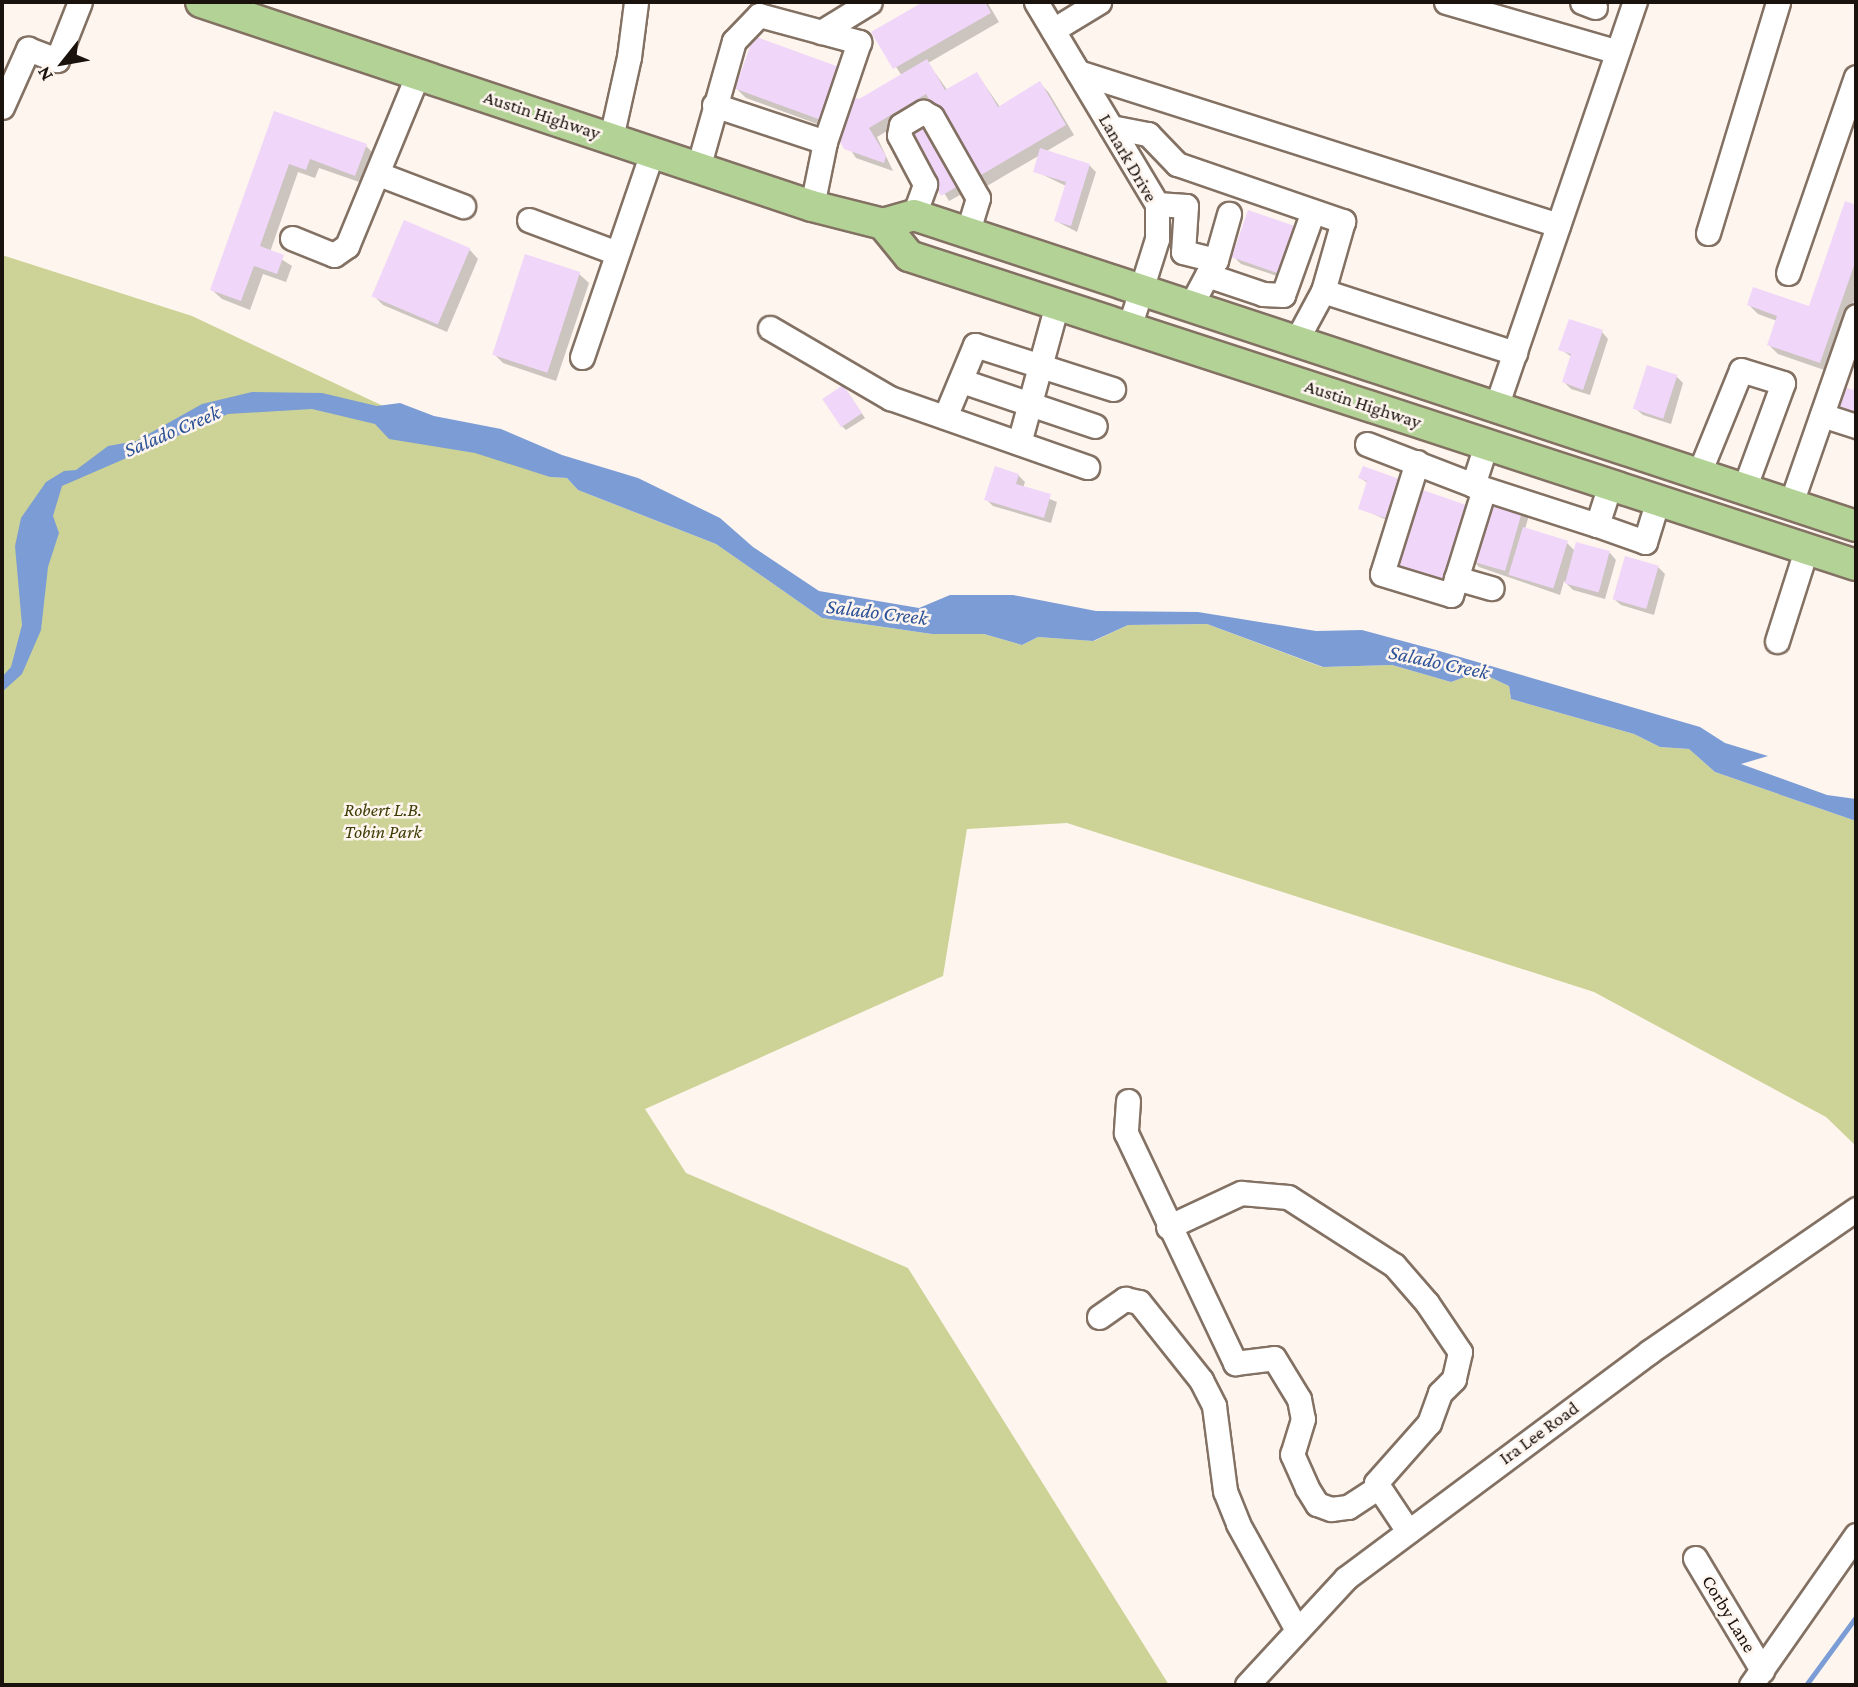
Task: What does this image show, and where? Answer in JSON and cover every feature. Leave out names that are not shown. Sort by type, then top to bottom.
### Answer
[{"type":"main road","name":"Austin Highway","points":[[201,2],[812,206],[883,224],[909,256],[1400,416],[1609,488],[1856,565]]},
{"type":"main road","name":"Austin Highway","points":[[914,215],[1139,293],[1296,341],[1856,526]]},
{"type":"main road","points":[[883,224],[914,215]]},
{"type":"street","points":[[2,107],[27,49],[57,60],[80,2]]},
{"type":"street","points":[[611,138],[629,57],[636,2]]},
{"type":"street","points":[[821,32],[870,2]]},
{"type":"street","name":"Lanark Drive","points":[[1038,2],[1157,204],[1157,239],[1129,328]]},
{"type":"street","points":[[1053,30],[1099,2]]},
{"type":"street","points":[[1446,2],[1615,51]]},
{"type":"street","points":[[1496,407],[1615,51],[1635,2]]},
{"type":"street","points":[[1708,233],[1778,2]]},
{"type":"street","points":[[698,168],[734,41],[759,15],[859,43],[825,142],[812,206]]},
{"type":"street","points":[[1078,72],[1558,225]]},
{"type":"street","points":[[292,238],[334,255],[347,246],[379,174],[418,74]]},
{"type":"street","points":[[1788,273],[1856,77]]},
{"type":"street","points":[[1148,134],[1158,97]]},
{"type":"street","points":[[714,105],[825,142]]},
{"type":"street","points":[[914,215],[925,184],[899,135],[901,125],[923,113],[932,117],[978,198],[967,233]]},
{"type":"street","points":[[1111,127],[1148,134],[1177,164],[1343,221],[1323,291],[1296,341]]},
{"type":"street","points":[[582,357],[652,153]]},
{"type":"street","points":[[379,174],[463,206]]},
{"type":"street","points":[[1157,204],[1186,206],[1183,252],[1216,260],[1229,214]]},
{"type":"street","points":[[1190,307],[1207,275],[1263,294],[1283,296],[1313,211]]},
{"type":"street","points":[[529,220],[617,253]]},
{"type":"street","points":[[1323,291],[1515,353]]},
{"type":"street","points":[[1249,327],[1263,294]]},
{"type":"street","points":[[1019,443],[1057,304]]},
{"type":"street","points":[[1790,506],[1856,316]]},
{"type":"street","points":[[770,328],[890,398],[1087,467]]},
{"type":"street","points":[[945,417],[975,345],[1113,389]]},
{"type":"street","points":[[1699,473],[1741,370],[1783,383],[1744,489]]},
{"type":"street","points":[[962,381],[1095,426]]},
{"type":"street","points":[[1822,415],[1856,426]]},
{"type":"street","points":[[1390,452],[1400,416]]},
{"type":"street","points":[[1367,444],[1417,461],[1478,487],[1645,542],[1657,503]]},
{"type":"street","points":[[1417,461],[1382,574],[1451,595],[1486,445]]},
{"type":"street","points":[[1597,525],[1609,488]]},
{"type":"street","points":[[1777,641],[1806,550]]},
{"type":"street","points":[[1456,578],[1492,588]]},
{"type":"street","points":[[1128,1101],[1126,1133],[1168,1227],[1235,1363],[1274,1358],[1299,1399],[1303,1419],[1292,1454],[1317,1504],[1331,1509],[1348,1507],[1377,1488],[1382,1474],[1429,1423],[1440,1393],[1458,1368],[1460,1352],[1427,1303],[1394,1265],[1288,1197],[1241,1192],[1168,1227]]},
{"type":"street","name":"Ira Lee Road","points":[[1247,1685],[1296,1628],[1346,1578],[1648,1352],[1856,1209]]},
{"type":"street","points":[[1099,1317],[1125,1299],[1139,1302],[1201,1380],[1214,1406],[1225,1491],[1238,1524],[1296,1628]]},
{"type":"street","points":[[1377,1488],[1408,1531]]},
{"type":"street","points":[[1757,1678],[1856,1535]]},
{"type":"street","name":"Corby Lane","points":[[1695,1558],[1757,1678]]},
{"type":"green space","name":"Robert L.B. Tobin Park","points":[[2,255],[192,316],[432,429],[550,477],[567,478],[578,490],[716,544],[822,618],[932,634],[984,634],[1022,645],[1038,637],[1094,641],[1128,625],[1207,624],[1322,667],[1392,665],[1451,682],[1479,672],[1509,686],[1511,699],[1634,734],[1660,747],[1689,749],[1715,772],[1856,821],[1856,1146],[1826,1117],[1594,992],[1067,823],[967,829],[943,976],[645,1109],[686,1173],[908,1268],[1169,1685],[2,1685]]},
{"type":"water","name":"Salado Creek","points":[[252,392],[322,393],[377,406],[400,403],[434,416],[501,429],[562,455],[638,478],[720,518],[753,547],[819,591],[919,608],[950,595],[1013,595],[1096,611],[1198,612],[1316,631],[1362,630],[1700,727],[1725,743],[1768,756],[1741,764],[1827,795],[1856,799],[1856,821],[1715,772],[1689,749],[1660,747],[1634,734],[1511,699],[1509,686],[1479,672],[1451,682],[1392,665],[1323,667],[1207,624],[1128,625],[1093,641],[1038,637],[1022,645],[984,634],[932,634],[822,618],[716,544],[578,490],[567,478],[550,477],[475,453],[389,439],[375,424],[312,409],[228,414],[62,486],[53,516],[59,533],[48,567],[41,630],[22,674],[2,692],[2,677],[11,667],[22,625],[15,546],[21,518],[46,482],[64,471],[76,470],[108,446],[136,441],[202,404]]},
{"type":"building","points":[[923,2],[985,2],[991,13],[893,69],[871,32]]},
{"type":"building","points":[[754,36],[848,70],[829,123],[735,89]]},
{"type":"building","points":[[927,59],[945,90],[977,72],[998,107],[1040,81],[1066,125],[976,178],[926,94],[869,128],[886,156],[884,163],[844,149],[836,134],[849,96],[859,99]]},
{"type":"building","points":[[274,111],[367,144],[355,176],[310,159],[306,170],[289,164],[260,246],[284,255],[277,274],[254,266],[241,301],[210,290]]},
{"type":"building","points":[[927,126],[963,183],[941,196],[908,137]]},
{"type":"building","points":[[1040,148],[1090,164],[1071,226],[1054,221],[1066,182],[1033,172]]},
{"type":"building","points":[[1845,201],[1856,205],[1856,260],[1820,363],[1767,345],[1777,316],[1747,305],[1753,287],[1809,306]]},
{"type":"building","points":[[1248,210],[1298,227],[1282,275],[1232,257]]},
{"type":"building","points":[[404,220],[470,248],[438,325],[372,296]]},
{"type":"building","points":[[525,254],[580,272],[547,373],[492,355]]},
{"type":"building","points":[[1569,319],[1603,330],[1583,390],[1562,382],[1571,354],[1558,350]]},
{"type":"building","points":[[1647,365],[1677,375],[1663,419],[1633,409]]},
{"type":"building","points":[[1856,381],[1856,413],[1834,405],[1841,386],[1853,390]]},
{"type":"building","points":[[843,385],[862,413],[841,427],[822,399]]},
{"type":"building","points":[[995,466],[1019,474],[1016,484],[1051,494],[1044,518],[984,500]]},
{"type":"building","points":[[1363,466],[1399,479],[1385,518],[1358,509],[1367,481],[1358,478]]},
{"type":"building","points":[[1417,488],[1472,507],[1443,590],[1388,571]]},
{"type":"building","points":[[1491,493],[1525,503],[1505,571],[1471,561]]},
{"type":"building","points":[[1523,527],[1568,541],[1553,589],[1508,575]]},
{"type":"building","points":[[1576,542],[1610,551],[1599,593],[1565,584]]},
{"type":"building","points":[[1625,556],[1659,566],[1646,609],[1613,599]]},
{"type":"waterway","points":[[1806,1685],[1856,1617]]}]
